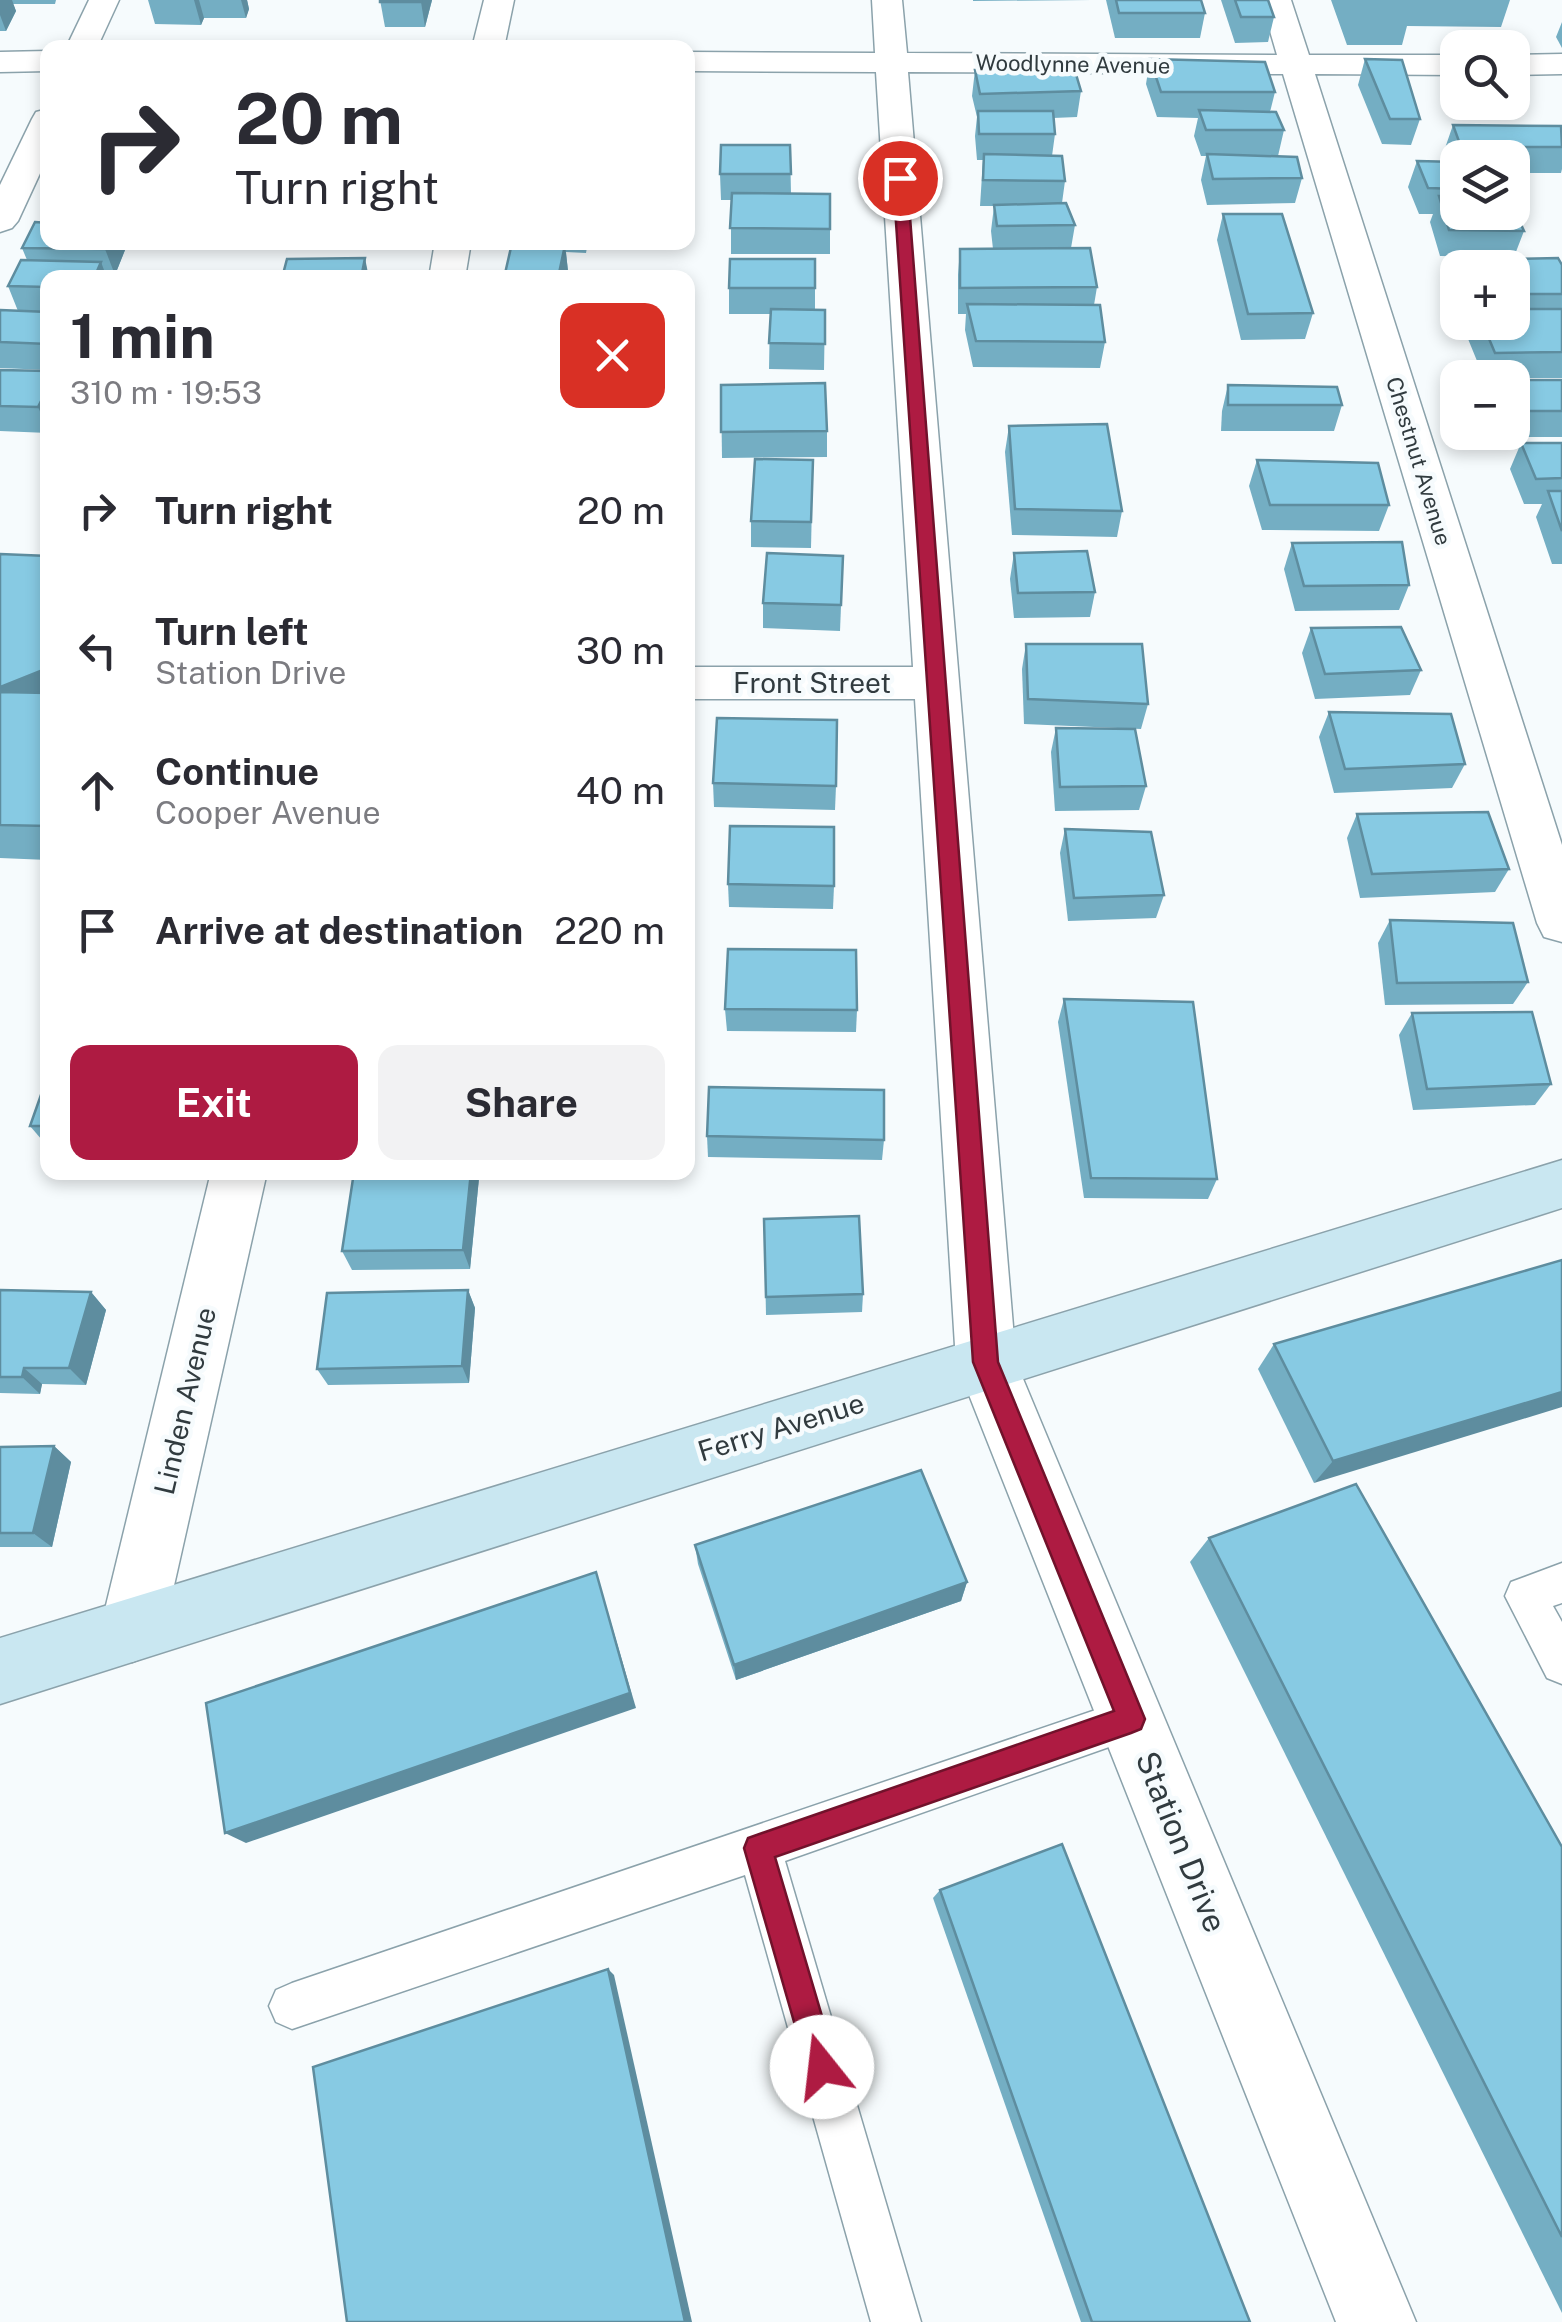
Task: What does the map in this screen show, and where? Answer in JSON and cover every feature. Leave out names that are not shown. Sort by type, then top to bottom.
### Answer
[{"type":"main road","name":"Ferry Avenue","points":[[0,1671],[1562,1184]]},
{"type":"street","points":[[85,40],[104,0]]},
{"type":"street","points":[[490,40],[499,0]]},
{"type":"street","name":"Station Drive","points":[[887,0],[986,1362],[1376,2322]]},
{"type":"street","name":"Chestnut Avenue","points":[[1276,0],[1300,66],[1562,923]]},
{"type":"street","points":[[0,62],[40,62]]},
{"type":"street","name":"Woodlynne Avenue","points":[[695,62],[1440,65]]},
{"type":"street","points":[[1530,65],[1562,64]]},
{"type":"street","points":[[0,221],[40,135]]},
{"type":"street","name":"Front Street","points":[[695,683],[936,683]]},
{"type":"street","name":"Linden Avenue","points":[[132,1630],[237,1180]]},
{"type":"lane","points":[[1562,1583],[1525,1596],[1562,1662]]},
{"type":"lane","points":[[292,2006],[1131,1719]]},
{"type":"lane","points":[[758,1848],[896,2322]]},
{"type":"building","points":[[421,0],[421,2],[380,2]]},
{"type":"building","points":[[1116,0],[1201,0],[1205,13],[1119,13]]},
{"type":"building","points":[[1235,0],[1268,0],[1274,17],[1241,17]]},
{"type":"building","points":[[1150,59],[1265,62],[1275,92],[1161,92]]},
{"type":"building","points":[[1365,59],[1402,60],[1420,119],[1390,119]]},
{"type":"building","points":[[975,70],[1075,71],[1081,91],[980,94]]},
{"type":"building","points":[[1199,110],[1276,112],[1284,130],[1206,130]]},
{"type":"building","points":[[978,111],[1053,111],[1055,134],[979,134]]},
{"type":"building","points":[[1453,125],[1561,126],[1562,147],[1530,147],[1530,140],[1458,140]]},
{"type":"building","points":[[721,145],[790,145],[791,174],[720,174]]},
{"type":"building","points":[[984,154],[1062,156],[1065,181],[983,180]]},
{"type":"building","points":[[1207,154],[1297,157],[1302,178],[1213,179]]},
{"type":"building","points":[[1417,161],[1440,162],[1440,188],[1428,188]]},
{"type":"building","points":[[732,193],[830,194],[830,229],[730,228]]},
{"type":"building","points":[[1066,203],[1075,225],[997,226],[994,205]]},
{"type":"building","points":[[1223,214],[1282,214],[1313,313],[1248,314]]},
{"type":"building","points":[[35,222],[40,222],[40,248],[22,248]]},
{"type":"building","points":[[1090,248],[1097,287],[960,288],[960,249]]},
{"type":"building","points":[[510,250],[564,250],[560,270],[506,270]]},
{"type":"building","points":[[365,258],[363,270],[284,270],[287,259]]},
{"type":"building","points":[[1558,258],[1562,265],[1562,294],[1530,294],[1530,259]]},
{"type":"building","points":[[730,259],[815,259],[815,288],[729,288]]},
{"type":"building","points":[[21,260],[101,262],[98,270],[40,270],[40,287],[8,286]]},
{"type":"building","points":[[967,304],[1100,305],[1105,342],[976,341]]},
{"type":"building","points":[[771,309],[825,310],[825,344],[769,343]]},
{"type":"building","points":[[1530,309],[1562,309],[1562,352],[1495,353],[1490,340],[1530,340]]},
{"type":"building","points":[[0,310],[40,312],[40,344],[0,342]]},
{"type":"building","points":[[0,370],[40,371],[38,407],[0,406]]},
{"type":"building","points":[[1530,380],[1562,380],[1562,411],[1530,411]]},
{"type":"building","points":[[825,383],[827,431],[721,432],[721,385]]},
{"type":"building","points":[[1228,385],[1337,387],[1342,405],[1228,405]]},
{"type":"building","points":[[1107,424],[1122,511],[1015,509],[1009,426]]},
{"type":"building","points":[[1530,443],[1562,443],[1562,478],[1536,479],[1524,450],[1530,450]]},
{"type":"building","points":[[755,459],[813,460],[811,522],[751,521]]},
{"type":"building","points":[[1257,460],[1378,463],[1389,505],[1270,505]]},
{"type":"building","points":[[1548,491],[1562,491],[1562,531]]},
{"type":"building","points":[[1402,542],[1409,585],[1304,586],[1292,543]]},
{"type":"building","points":[[1087,551],[1095,592],[1018,593],[1014,553]]},
{"type":"building","points":[[767,553],[843,556],[841,605],[763,603]]},
{"type":"building","points":[[0,554],[40,556],[40,671],[0,687]]},
{"type":"building","points":[[1401,627],[1421,670],[1325,674],[1311,628]]},
{"type":"building","points":[[1026,644],[1142,644],[1148,704],[1028,699]]},
{"type":"building","points":[[0,692],[40,693],[40,826],[0,825]]},
{"type":"building","points":[[1329,712],[1451,714],[1465,764],[1345,769]]},
{"type":"building","points":[[717,718],[837,720],[836,786],[713,783]]},
{"type":"building","points":[[1056,728],[1135,729],[1146,786],[1060,787]]},
{"type":"building","points":[[1488,812],[1509,869],[1372,874],[1357,814]]},
{"type":"building","points":[[730,826],[834,827],[834,886],[728,884]]},
{"type":"building","points":[[1065,829],[1151,832],[1164,895],[1074,898]]},
{"type":"building","points":[[1390,920],[1513,923],[1528,982],[1397,983]]},
{"type":"building","points":[[728,949],[856,950],[857,1010],[725,1009]]},
{"type":"building","points":[[1064,999],[1193,1002],[1217,1179],[1091,1178]]},
{"type":"building","points":[[1532,1012],[1551,1084],[1427,1089],[1412,1013]]},
{"type":"building","points":[[709,1087],[884,1090],[884,1140],[707,1136]]},
{"type":"building","points":[[40,1098],[40,1126],[30,1126]]},
{"type":"building","points":[[353,1180],[470,1180],[463,1250],[342,1251]]},
{"type":"building","points":[[859,1216],[863,1294],[766,1297],[764,1219]]},
{"type":"building","points":[[1562,1260],[1562,1392],[1333,1461],[1274,1344]]},
{"type":"building","points":[[0,1290],[91,1292],[69,1368],[24,1368],[22,1377],[0,1377]]},
{"type":"building","points":[[468,1290],[462,1366],[317,1369],[327,1293]]},
{"type":"building","points":[[54,1446],[33,1533],[0,1533],[0,1447]]},
{"type":"building","points":[[921,1470],[967,1582],[734,1665],[695,1545]]},
{"type":"building","points":[[1356,1484],[1562,1847],[1562,2237],[1209,1538]]},
{"type":"building","points":[[596,1572],[630,1693],[225,1833],[206,1703]]},
{"type":"building","points":[[1062,1844],[1250,2322],[1092,2322],[940,1890]]},
{"type":"building","points":[[608,1969],[685,2322],[347,2322],[313,2067]]},
{"type":"route","points":[[822,2067],[758,1848],[1131,1719],[986,1362],[900,178]]}]
